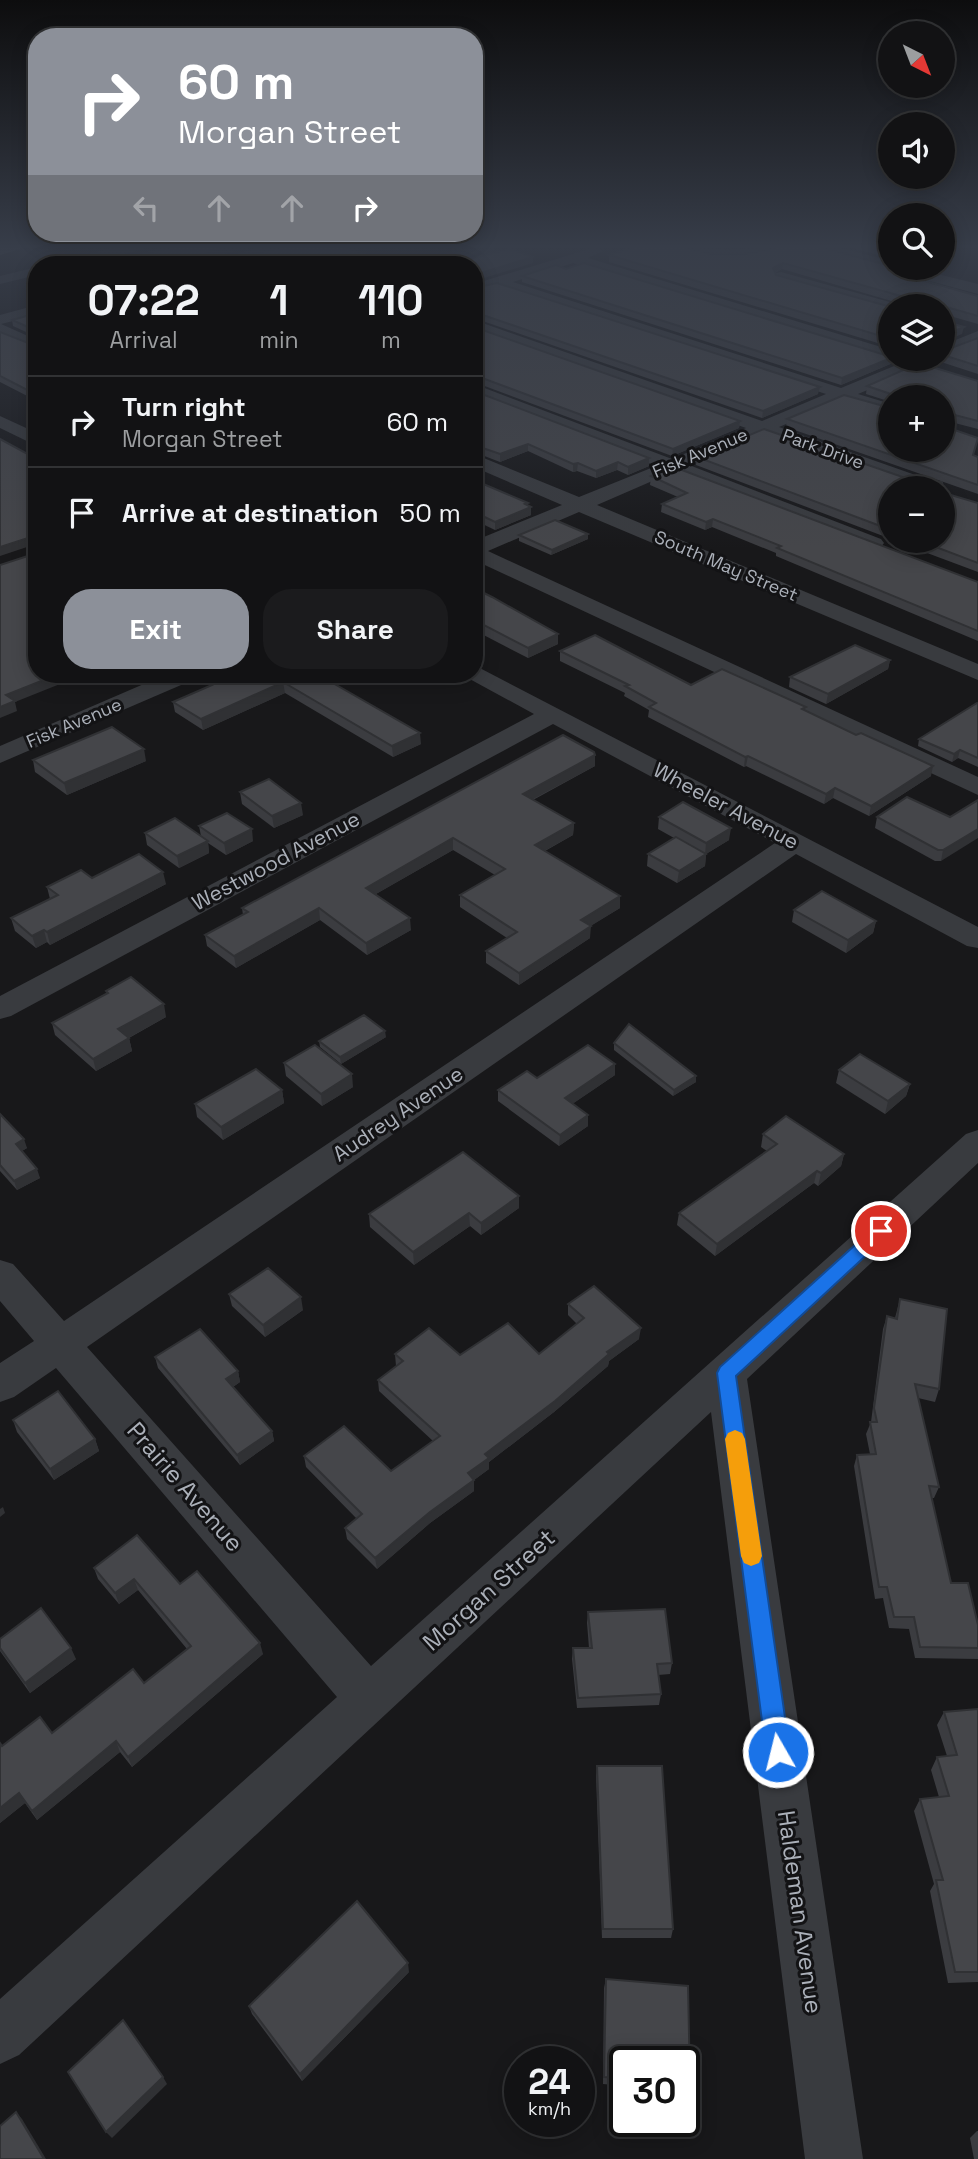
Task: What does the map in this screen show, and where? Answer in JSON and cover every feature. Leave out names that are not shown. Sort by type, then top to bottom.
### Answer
[{"type":"street","name":"Park Drive","points":[[535,347],[900,476]]},
{"type":"street","points":[[697,347],[878,406]]},
{"type":"street","name":"Fisk Avenue","points":[[483,547],[671,465],[900,371]]},
{"type":"street","points":[[483,392],[878,544]]},
{"type":"street","points":[[5,428],[28,424]]},
{"type":"street","points":[[5,428],[28,437]]},
{"type":"street","name":"South May Street","points":[[483,464],[978,673]]},
{"type":"street","points":[[483,555],[978,787]]},
{"type":"street","name":"Wheeler Avenue","points":[[483,677],[978,939]]},
{"type":"street","name":"Fisk Avenue","points":[[0,755],[166,683]]},
{"type":"street","name":"Westwood Avenue","points":[[0,1009],[553,714]]},
{"type":"street","name":"Audrey Avenue","points":[[0,1385],[795,842]]},
{"type":"street","name":"Morgan Street","points":[[0,2036],[978,1143]]},
{"type":"street","name":"Prairie Avenue","points":[[0,1275],[369,1699]]},
{"type":"street","name":"Haldeman Avenue","points":[[726,1373],[834,2159]]},
{"type":"building","points":[[0,347],[28,347],[28,390],[0,376]]},
{"type":"building","points":[[483,347],[530,347],[740,421],[673,449],[483,378]]},
{"type":"building","points":[[575,347],[695,347],[820,387],[763,411]]},
{"type":"building","points":[[744,347],[858,347],[878,353],[878,363],[842,378]]},
{"type":"building","points":[[955,347],[978,347],[978,366],[955,359]]},
{"type":"building","points":[[901,371],[945,371],[978,381],[978,421],[955,415],[955,385],[878,385],[878,390],[867,386]]},
{"type":"building","points":[[483,394],[649,458],[628,467],[618,462],[596,471],[528,444],[500,454],[483,448]]},
{"type":"building","points":[[844,395],[878,404],[878,450],[787,419]]},
{"type":"building","points":[[764,429],[900,476],[878,476],[878,525],[697,457]]},
{"type":"building","points":[[955,430],[978,438],[973,455],[978,457],[978,485],[911,462],[955,462]]},
{"type":"building","points":[[0,439],[28,454],[28,538],[0,547]]},
{"type":"building","points":[[674,467],[878,544],[878,553],[901,553],[978,582],[978,631],[777,548],[781,546],[713,519],[706,522],[662,504],[687,493],[651,476]]},
{"type":"building","points":[[483,484],[528,503],[525,504],[531,507],[495,522],[483,516]]},
{"type":"building","points":[[955,496],[978,503],[978,563],[952,553],[955,553]]},
{"type":"building","points":[[555,520],[588,534],[552,550],[519,535]]},
{"type":"building","points":[[28,556],[28,683],[36,683],[6,695],[15,701],[0,707],[0,565]]},
{"type":"building","points":[[483,592],[558,634],[528,648],[483,625]]},
{"type":"building","points":[[595,635],[691,685],[722,669],[806,707],[802,709],[856,735],[861,733],[933,766],[871,806],[835,788],[826,794],[748,756],[745,757],[649,707],[656,703],[625,686],[629,685],[560,651]]},
{"type":"building","points":[[855,645],[890,660],[828,694],[790,677]]},
{"type":"building","points":[[209,683],[281,683],[201,719],[173,702],[212,685]]},
{"type":"building","points":[[285,683],[333,683],[420,733],[392,746]]},
{"type":"building","points":[[977,703],[978,758],[960,750],[954,754],[919,739]]},
{"type":"building","points":[[112,727],[144,749],[64,783],[33,760]]},
{"type":"building","points":[[563,735],[595,755],[523,794],[574,823],[535,845],[620,896],[581,920],[591,926],[519,973],[486,951],[517,932],[460,895],[505,869],[453,838],[366,888],[410,918],[366,943],[319,908],[234,956],[205,935],[248,912],[242,908]]},
{"type":"building","points":[[269,779],[301,803],[272,816],[240,792]]},
{"type":"building","points":[[907,797],[950,817],[978,800],[978,829],[943,850],[938,850],[877,817]]},
{"type":"building","points":[[683,802],[731,828],[706,843],[659,817]]},
{"type":"building","points":[[227,813],[252,829],[224,843],[199,826]]},
{"type":"building","points":[[175,818],[208,841],[177,856],[145,833]]},
{"type":"building","points":[[676,837],[706,854],[679,871],[648,854]]},
{"type":"building","points":[[139,854],[163,872],[47,932],[44,930],[32,936],[11,918],[58,895],[47,887],[81,870],[92,878]]},
{"type":"building","points":[[822,891],[876,921],[848,940],[794,910]]},
{"type":"building","points":[[131,977],[164,1004],[118,1029],[129,1038],[93,1059],[52,1023],[108,993],[106,991]]},
{"type":"building","points":[[364,1015],[385,1031],[340,1057],[319,1041]]},
{"type":"building","points":[[629,1024],[696,1076],[674,1090],[614,1043]]},
{"type":"building","points":[[315,1045],[352,1074],[321,1094],[284,1063]]},
{"type":"building","points":[[588,1045],[615,1064],[565,1098],[588,1115],[560,1135],[498,1090],[527,1071],[537,1078]]},
{"type":"building","points":[[860,1054],[910,1084],[888,1101],[839,1070]]},
{"type":"building","points":[[256,1069],[282,1090],[221,1127],[195,1104]]},
{"type":"building","points":[[0,1114],[24,1139],[16,1144],[37,1169],[14,1181],[0,1165]]},
{"type":"building","points":[[786,1116],[844,1154],[821,1173],[817,1171],[717,1244],[679,1213],[777,1144],[763,1134]]},
{"type":"building","points":[[463,1152],[519,1196],[481,1223],[469,1213],[413,1252],[369,1214]]},
{"type":"building","points":[[268,1268],[301,1297],[263,1325],[229,1294]]},
{"type":"building","points":[[594,1286],[641,1328],[607,1352],[609,1354],[555,1401],[485,1454],[489,1458],[468,1473],[474,1480],[375,1558],[345,1528],[362,1514],[304,1456],[344,1426],[391,1471],[440,1436],[378,1380],[403,1361],[395,1354],[429,1328],[460,1355],[508,1323],[539,1354],[584,1318],[568,1304]]},
{"type":"building","points":[[900,1299],[947,1309],[939,1389],[915,1384],[939,1487],[929,1486],[951,1583],[968,1583],[978,1625],[978,1648],[920,1647],[914,1617],[894,1617],[887,1587],[879,1587],[857,1455],[876,1454],[870,1422],[877,1422],[874,1408],[887,1316],[897,1319]]},
{"type":"building","points":[[200,1329],[238,1371],[226,1379],[272,1431],[237,1455],[155,1357]]},
{"type":"building","points":[[58,1391],[95,1439],[50,1469],[13,1420]]},
{"type":"building","points":[[137,1535],[180,1584],[197,1571],[260,1643],[128,1757],[116,1741],[32,1811],[19,1793],[0,1808],[0,1743],[2,1746],[40,1717],[52,1733],[133,1669],[144,1683],[191,1646],[134,1579],[115,1593],[94,1568]]},
{"type":"building","points":[[41,1608],[71,1648],[25,1683],[0,1648],[0,1639]]},
{"type":"building","points":[[665,1609],[672,1663],[657,1664],[661,1694],[578,1698],[573,1648],[592,1648],[588,1612]]},
{"type":"building","points":[[978,1709],[978,1972],[955,1972],[936,1880],[943,1880],[920,1799],[949,1796],[937,1757],[957,1755],[944,1712]]},
{"type":"building","points":[[597,1766],[662,1766],[673,1929],[603,1929]]},
{"type":"building","points":[[357,1901],[408,1963],[300,2074],[249,2006]]},
{"type":"building","points":[[606,1979],[688,1986],[689,2046],[609,2046],[609,2077],[604,2077]]},
{"type":"building","points":[[123,2020],[163,2077],[106,2132],[68,2072]]},
{"type":"building","points":[[16,2112],[44,2159],[0,2159],[0,2126]]},
{"type":"slow traffic","points":[[735,1439],[751,1556]]},
{"type":"route","points":[[778,1752],[726,1373],[881,1231]]}]
